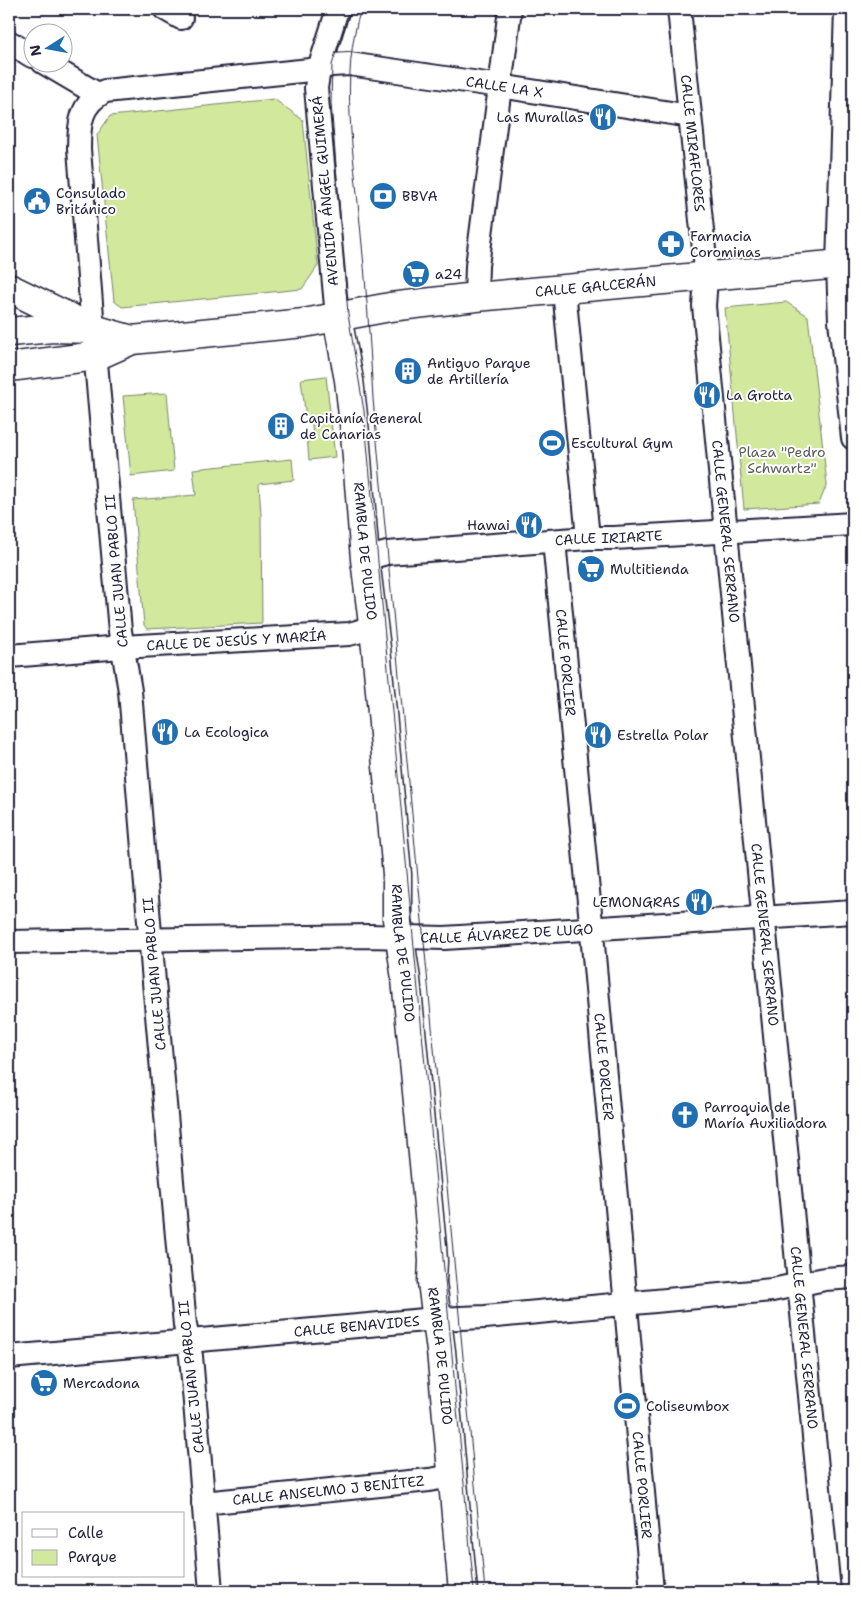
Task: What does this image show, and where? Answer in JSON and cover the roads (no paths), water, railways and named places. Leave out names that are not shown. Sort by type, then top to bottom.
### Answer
[{"type":"street","points":[[309,70],[312,50],[318,37],[324,9]]},
{"type":"street","name":"AVENIDA ÁNGEL GUIMERÁ","points":[[337,317],[316,88],[309,70],[338,9]]},
{"type":"street","points":[[476,297],[477,266],[510,9]]},
{"type":"street","name":"CALLE MIRAFLORES","points":[[680,9],[706,278]]},
{"type":"street","points":[[846,9],[846,264],[840,321],[853,438]]},
{"type":"street","points":[[9,42],[22,50]]},
{"type":"street","name":"CALLE LA X","points":[[99,94],[105,91],[121,89],[309,70],[332,65],[349,64],[690,116]]},
{"type":"street","points":[[61,72],[99,94]]},
{"type":"street","name":"CALLE JUAN PABLO II","points":[[99,94],[89,103],[81,116],[79,131],[93,329],[122,646],[130,691],[211,1591]]},
{"type":"street","name":"CALLE GALCERÁN","points":[[132,340],[294,324],[368,310],[476,297],[706,278],[846,264]]},
{"type":"street","name":"CALLE GENERAL SERRANO","points":[[706,278],[704,306],[829,1591]]},
{"type":"street","points":[[9,288],[93,329],[132,340]]},
{"type":"street","points":[[564,290],[588,538]]},
{"type":"street","name":"RAMBLA DE PULIDO","points":[[337,317],[352,404],[397,874],[396,910],[407,986],[428,1196],[433,1261],[432,1282],[441,1351],[463,1591]]},
{"type":"street","points":[[9,332],[53,328],[93,329]]},
{"type":"street","points":[[9,367],[96,356],[132,340]]},
{"type":"street","name":"CALLE IRIARTE","points":[[366,559],[387,553],[588,538],[853,524]]},
{"type":"street","name":"CALLE PORLIER","points":[[554,541],[652,1591]]},
{"type":"street","name":"CALLE DE JESÚS Y MARÍA","points":[[9,656],[122,646],[350,634],[373,626]]},
{"type":"street","name":"CALLE ÁLVAREZ DE LUGO","points":[[9,942],[444,938],[853,912]]},
{"type":"street","name":"CALLE BENAVIDES","points":[[9,1357],[625,1304],[772,1290],[825,1279],[853,1277]]},
{"type":"street","name":"CALLE ANSELMO J BENÍTEZ","points":[[203,1503],[429,1480],[442,1478],[452,1472]]},
{"type":"tram line","points":[[349,9],[332,65],[331,103],[348,314],[364,411],[474,1591]]},
{"type":"tram line","points":[[361,9],[354,35],[349,88],[352,143],[366,289],[373,399],[485,1591]]},
{"type":"place","name":"Las Murallas","points":[[603,117]]},
{"type":"place","name":"BBVA","points":[[383,196]]},
{"type":"place","name":"Consulado Británico","points":[[37,201]]},
{"type":"place","name":"Farmacia Corominas","points":[[671,244]]},
{"type":"place","name":"a24","points":[[416,274]]},
{"type":"place","name":"Antiguo Parque de Artillería","points":[[408,371]]},
{"type":"place","name":"La Grotta","points":[[707,395]]},
{"type":"place","name":"Capitanía General de Canarias","points":[[281,426]]},
{"type":"place","name":"Escultural Gym","points":[[552,443]]},
{"type":"place","name":"Hawai","points":[[529,525]]},
{"type":"place","name":"Multitienda","points":[[591,569]]},
{"type":"place","name":"La Ecologica","points":[[165,732]]},
{"type":"place","name":"Estrella Polar","points":[[598,735]]},
{"type":"place","name":"LEMONGRAS","points":[[699,902]]},
{"type":"place","name":"Parroquia de María Auxiliadora","points":[[685,1115]]},
{"type":"place","name":"Mercadona","points":[[44,1383]]},
{"type":"place","name":"Coliseumbox","points":[[627,1406]]},
{"type":"park label","name":"Plaza \"Pedro Schwartz\"","points":[[782,460]]}]
